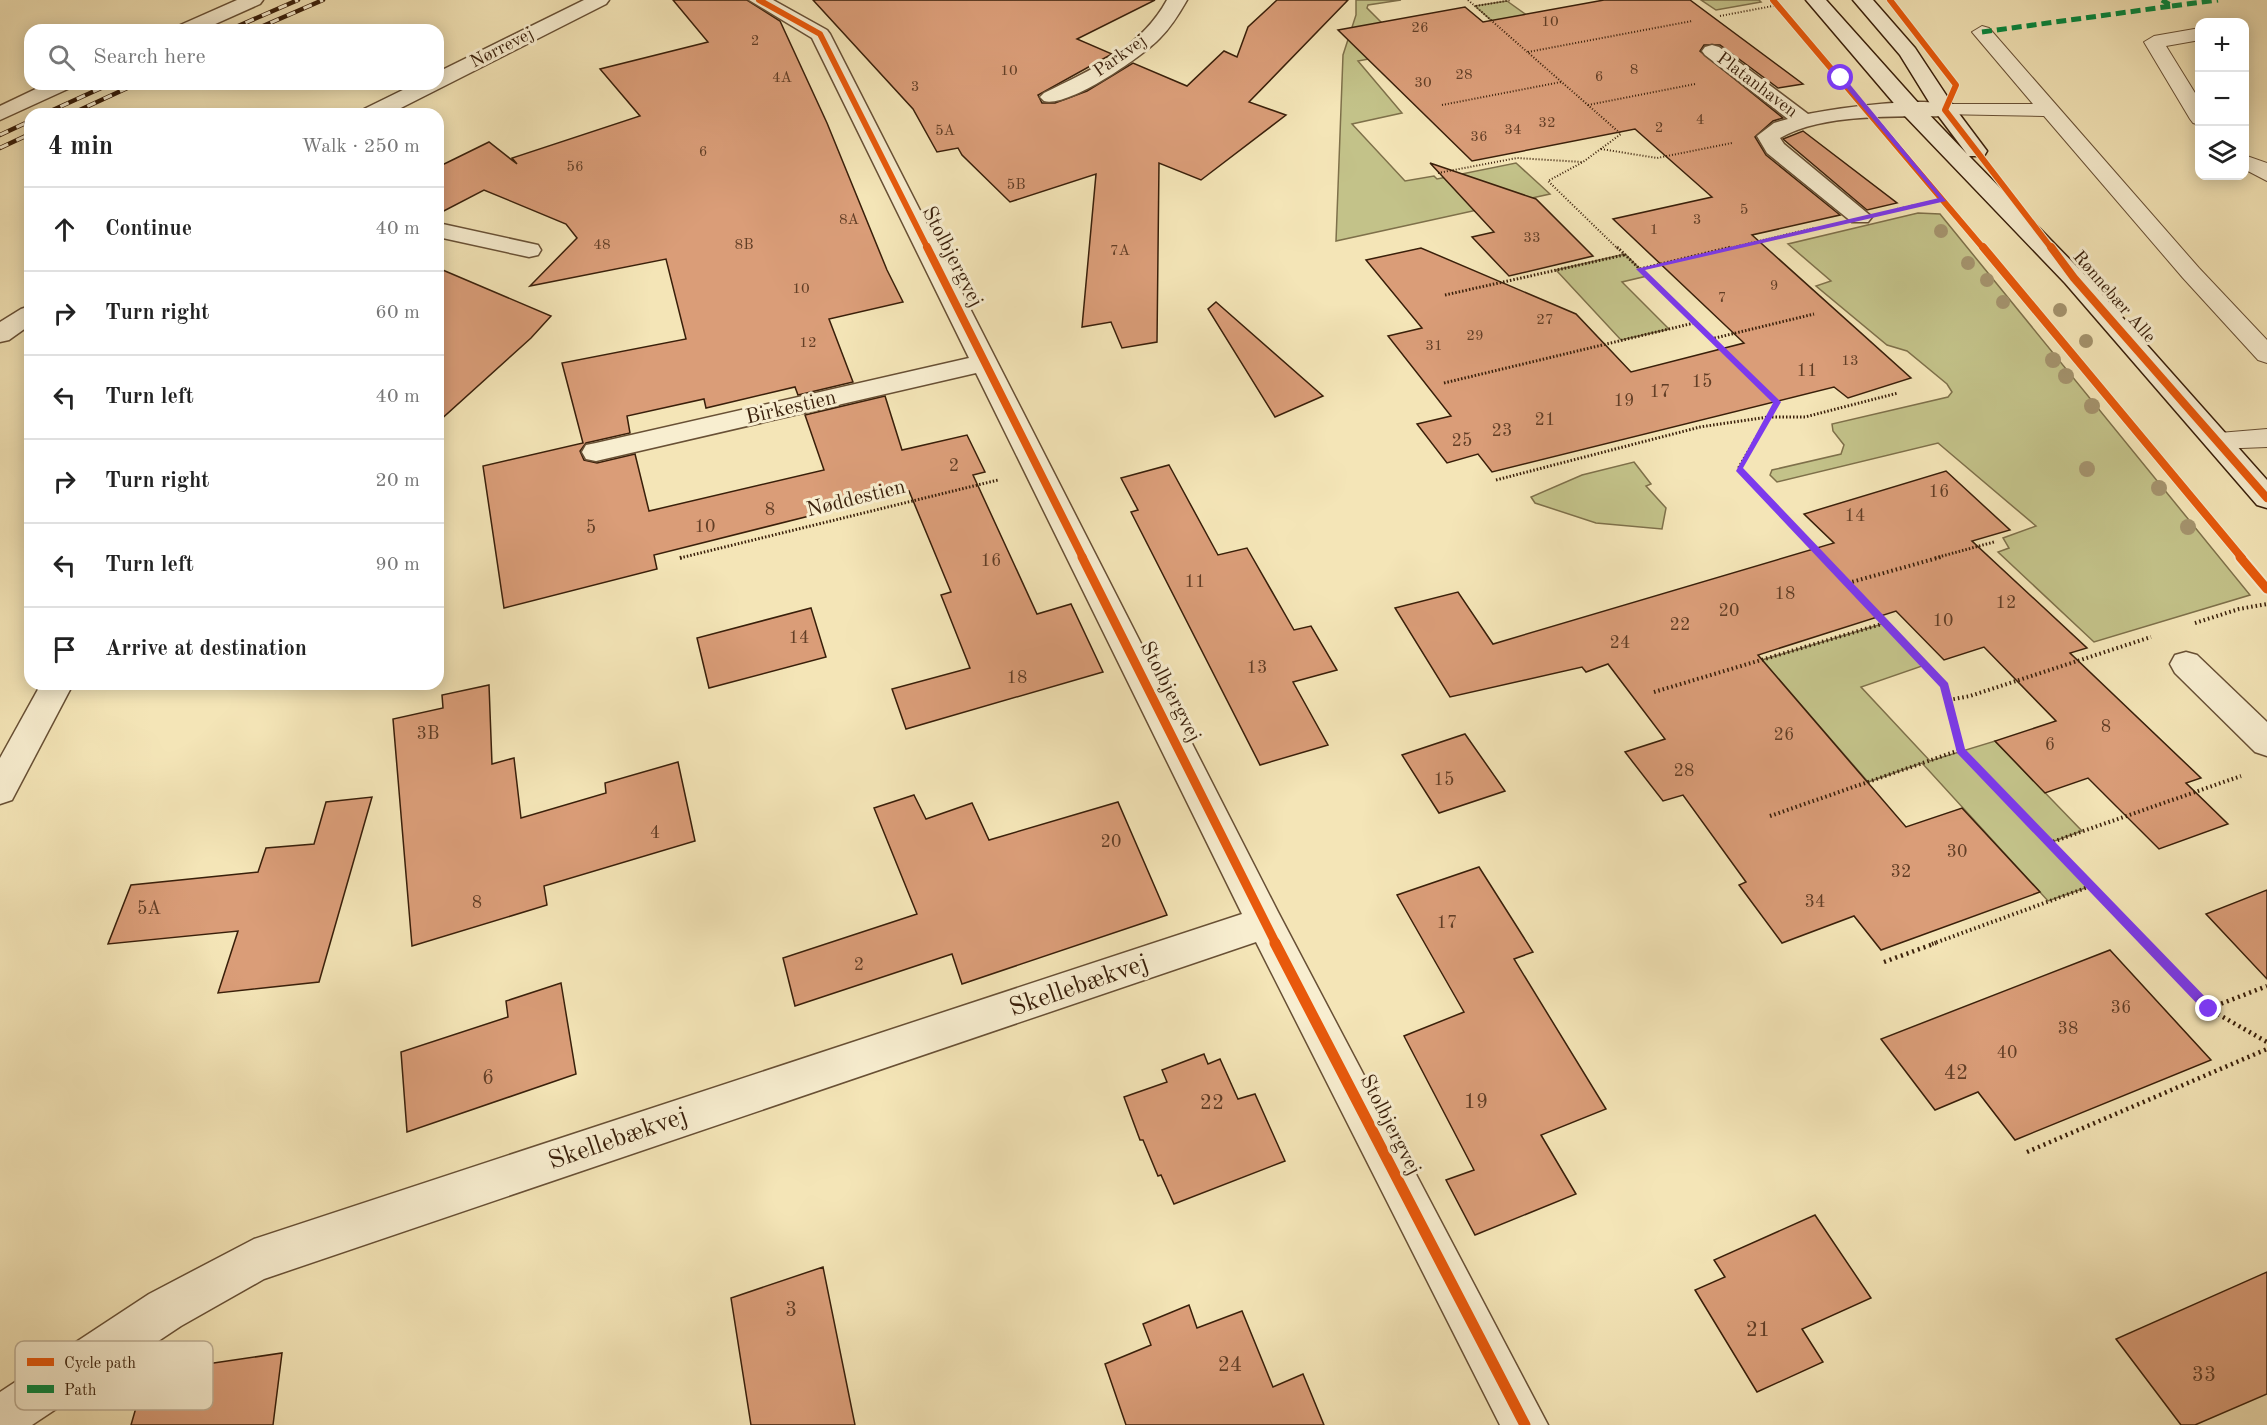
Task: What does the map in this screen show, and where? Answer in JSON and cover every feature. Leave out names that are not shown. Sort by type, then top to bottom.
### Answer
[{"type":"street","points":[[199,24],[253,0]]},
{"type":"street","name":"Nørrevej","points":[[444,77],[599,0]]},
{"type":"street","name":"Stolbjergvej","points":[[759,0],[820,33],[1265,923],[1525,1425]]},
{"type":"street","name":"Parkvej","points":[[1051,97],[1104,71],[1144,42],[1172,12],[1177,0]]},
{"type":"street","name":"Rønnebær Alle","points":[[1816,0],[1912,110],[2074,278],[2267,498]]},
{"type":"street","name":"Rønnebær Alle","points":[[1863,0],[1908,52],[1945,110],[2074,278]]},
{"type":"street","name":"Platanhaven","points":[[1712,51],[1803,120]]},
{"type":"street","points":[[0,114],[50,90]]},
{"type":"street","points":[[384,108],[419,90]]},
{"type":"street","name":"Platanhaven","points":[[1860,217],[1775,148],[1768,136],[1777,127],[1803,120],[1912,110],[1945,110]]},
{"type":"street","points":[[444,231],[529,250]]},
{"type":"street","points":[[0,334],[24,318]]},
{"type":"street","name":"Birkestien","points":[[596,452],[985,363]]},
{"type":"street","points":[[2186,664],[2267,743]]},
{"type":"street","points":[[0,789],[54,690]]},
{"type":"street","name":"Skellebækvej","points":[[118,1341],[165,1310],[254,1261],[1265,923]]},
{"type":"street","name":"Skellebækvej","points":[[0,1419],[15,1409]]},
{"type":"lane","points":[[1982,32],[2191,273],[2267,355]]},
{"type":"lane","points":[[2195,35],[2154,42],[2195,112]]},
{"type":"lane","points":[[1945,110],[2049,110]]},
{"type":"lane","points":[[2249,163],[2264,169],[2267,175]]},
{"type":"lane","points":[[2216,440],[2267,438]]},
{"type":"path","points":[[1468,0],[1621,134],[1583,162],[1548,181],[1777,402],[1738,469],[1945,685],[1960,750],[2209,1009],[2267,1042]]},
{"type":"path","points":[[1475,6],[1511,0]]},
{"type":"path","points":[[1717,16],[1776,2],[1786,14]]},
{"type":"path","points":[[1527,52],[1697,20]]},
{"type":"path","points":[[1588,105],[1743,74]]},
{"type":"path","points":[[1442,105],[1562,82]]},
{"type":"path","points":[[1600,149],[1657,158],[1768,136]]},
{"type":"path","points":[[1438,173],[1517,158],[1583,162]]},
{"type":"path","points":[[1936,191],[1951,208]]},
{"type":"path","points":[[1640,269],[1943,199]]},
{"type":"path","points":[[1445,295],[1625,254]]},
{"type":"path","points":[[1712,339],[1814,314]]},
{"type":"path","points":[[1444,383],[1695,322]]},
{"type":"path","points":[[1496,480],[1700,427],[1768,417],[1804,417],[1898,393]]},
{"type":"path","points":[[1847,583],[1994,542]]},
{"type":"path","points":[[2188,626],[2239,609],[2267,604]]},
{"type":"path","points":[[1654,692],[1885,623]]},
{"type":"path","points":[[1949,700],[1970,696],[2157,636]]},
{"type":"path","points":[[1770,816],[1960,750]]},
{"type":"path","points":[[2049,843],[2244,774]]},
{"type":"path","points":[[1884,962],[2091,886]]},
{"type":"path","points":[[2209,1009],[2267,986]]},
{"type":"path","points":[[2027,1152],[2267,1049]]},
{"type":"shaded area","points":[[1356,0],[1401,0],[1368,5],[1367,8],[1410,51],[1358,61],[1402,113],[1352,124],[1405,181],[1434,176],[1437,179],[1516,163],[1550,194],[1336,241],[1343,55],[1356,15]]},
{"type":"shaded area","points":[[1701,0],[1759,0],[1761,2],[1716,10]]},
{"type":"shaded area","points":[[1507,1],[1525,14],[1527,52],[1475,6]]},
{"type":"shaded area","points":[[1918,213],[1940,214],[2250,595],[2094,642],[1998,552],[2009,548],[2003,538],[2036,526],[1938,443],[1777,482],[1770,475],[1772,470],[1841,454],[1844,445],[1833,431],[1832,424],[1948,397],[1952,392],[1947,384],[1907,351],[1887,345],[1816,286],[1831,281],[1788,244]]},
{"type":"shaded area","points":[[1625,254],[1647,276],[1622,282],[1669,329],[1621,340],[1556,270]]},
{"type":"shaded area","points":[[1634,462],[1651,484],[1646,486],[1666,508],[1662,529],[1596,523],[1535,503],[1531,497],[1582,475]]},
{"type":"shaded area","points":[[1885,623],[1925,665],[1861,687],[1930,761],[1995,741],[2082,831],[2049,843],[2091,886],[2048,901],[1922,763],[1868,782],[1762,660]]},
{"type":"building","points":[[673,0],[747,0],[780,21],[827,123],[887,270],[903,302],[829,319],[853,382],[798,395],[795,387],[706,408],[704,399],[627,416],[630,433],[586,443],[580,451],[584,460],[597,463],[635,454],[649,511],[824,470],[805,415],[885,396],[902,450],[967,435],[985,472],[973,475],[1037,614],[1071,604],[1103,672],[906,729],[892,689],[970,668],[941,595],[951,592],[909,491],[654,555],[657,569],[504,608],[483,466],[583,443],[562,363],[686,339],[666,259],[530,286],[577,238],[566,224],[484,190],[444,211],[444,164],[489,142],[517,164],[512,158],[640,116],[600,69],[708,42]]},
{"type":"building","points":[[813,0],[1155,0],[1077,39],[1112,54],[1038,95],[1042,103],[1055,103],[1087,91],[1133,63],[1187,86],[1224,51],[1237,57],[1248,27],[1277,0],[1348,0],[1249,102],[1286,115],[1201,180],[1159,163],[1157,342],[1122,348],[1111,322],[1082,327],[1096,174],[1010,202],[962,155],[958,148],[937,152],[913,109]]},
{"type":"building","points":[[1604,0],[1690,0],[1803,84],[1778,88],[1720,45],[1704,45],[1700,51],[1783,118],[1773,121],[1755,137],[1766,155],[1840,215],[1752,235],[1911,378],[1848,398],[1834,387],[1492,472],[1478,454],[1447,463],[1417,424],[1451,416],[1388,336],[1422,328],[1366,260],[1421,248],[1576,314],[1631,372],[1744,343],[1613,219],[1712,197],[1635,129],[1472,161],[1338,30],[1465,7],[1483,22]]},
{"type":"building","points":[[1803,131],[1897,203],[1867,210],[1783,139]]},
{"type":"building","points":[[1430,163],[1536,199],[1593,256],[1509,276],[1472,237],[1494,232]]},
{"type":"building","points":[[444,271],[551,316],[531,338],[444,417]]},
{"type":"building","points":[[1216,302],[1323,396],[1275,417],[1208,309]]},
{"type":"building","points":[[1169,465],[1218,555],[1247,548],[1294,630],[1311,626],[1337,670],[1293,682],[1328,745],[1260,765],[1131,512],[1138,510],[1121,478]]},
{"type":"building","points":[[1946,471],[2010,530],[1972,541],[2087,648],[2070,653],[2201,778],[2186,783],[2228,824],[2159,849],[2088,778],[2045,793],[1995,741],[2056,721],[1984,647],[1944,660],[1896,611],[1758,655],[1906,827],[1962,808],[2040,892],[1881,950],[1854,916],[1782,943],[1739,885],[1746,882],[1683,795],[1663,801],[1625,752],[1665,739],[1608,664],[1586,672],[1582,667],[1450,697],[1395,608],[1458,592],[1493,644],[1834,543],[1804,514]]},
{"type":"building","points":[[811,608],[826,657],[709,688],[697,638]]},
{"type":"building","points":[[489,685],[492,764],[514,758],[521,818],[606,793],[605,783],[678,762],[695,841],[544,886],[547,905],[412,946],[393,719],[443,708],[442,695]]},
{"type":"building","points":[[1465,734],[1505,791],[1439,813],[1402,755]]},
{"type":"building","points":[[914,795],[926,819],[972,803],[989,840],[1118,802],[1167,915],[962,984],[952,954],[795,1006],[783,958],[917,914],[874,808]]},
{"type":"building","points":[[372,797],[319,982],[218,993],[238,931],[108,944],[131,885],[258,872],[266,848],[314,844],[326,802]]},
{"type":"building","points":[[1479,867],[1533,952],[1514,959],[1606,1109],[1541,1135],[1576,1194],[1475,1235],[1446,1180],[1474,1170],[1404,1036],[1464,1012],[1397,895]]},
{"type":"building","points":[[2267,890],[2267,979],[2206,914]]},
{"type":"building","points":[[2110,950],[2211,1060],[2015,1140],[1978,1092],[1935,1110],[1881,1039]]},
{"type":"building","points":[[561,983],[576,1074],[407,1132],[401,1052],[508,1017],[506,1001]]},
{"type":"building","points":[[1204,1054],[1208,1064],[1220,1059],[1238,1099],[1255,1094],[1285,1161],[1174,1204],[1161,1175],[1158,1176],[1143,1140],[1140,1140],[1124,1097],[1167,1082],[1162,1070]]},
{"type":"building","points":[[1815,1215],[1871,1298],[1802,1329],[1823,1362],[1757,1392],[1695,1290],[1725,1277],[1714,1260]]},
{"type":"building","points":[[823,1267],[855,1425],[751,1425],[731,1298]]},
{"type":"building","points":[[2267,1272],[2267,1394],[2195,1425],[2181,1425],[2116,1339]]},
{"type":"building","points":[[1189,1305],[1197,1328],[1242,1311],[1273,1387],[1303,1374],[1324,1425],[1126,1425],[1105,1364],[1151,1345],[1143,1324]]},
{"type":"building","points":[[282,1353],[273,1425],[131,1425],[135,1410],[213,1410],[213,1363]]},
{"type":"railway","points":[[243,24],[298,0]]},
{"type":"railway","points":[[268,24],[323,0]]},
{"type":"railway","points":[[57,108],[97,90]]},
{"type":"railway","points":[[84,108],[123,90]]},
{"type":"railway","points":[[0,135],[24,124]]},
{"type":"railway","points":[[0,148],[24,137]]},
{"type":"marked path","points":[[1982,32],[2172,6],[2162,0]]},
{"type":"marked path","points":[[2172,6],[2218,0]]},
{"type":"cycle path","points":[[759,0],[820,34],[1265,923],[1525,1425]]},
{"type":"cycle path","points":[[1773,0],[1872,114],[2267,589]]},
{"type":"cycle path","points":[[1890,0],[1956,85],[1945,110],[2074,278],[2267,498]]},
{"type":"route","points":[[1841,78],[1943,199],[1640,269],[1777,402],[1738,469],[1945,685],[1960,750],[2209,1009]]}]
